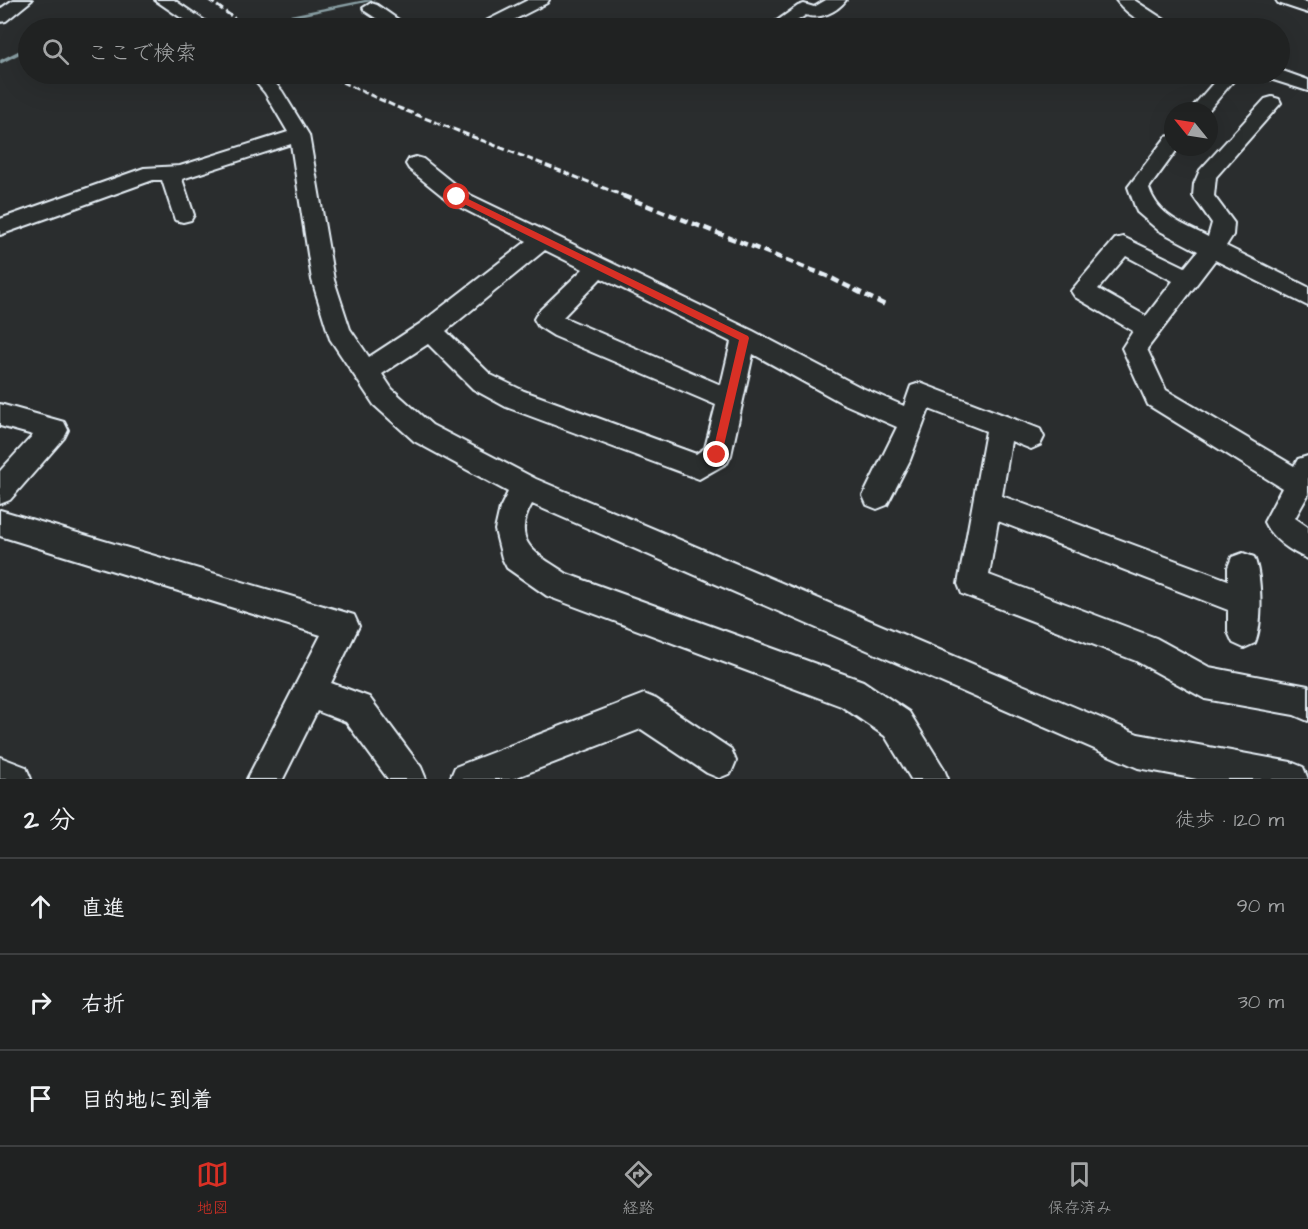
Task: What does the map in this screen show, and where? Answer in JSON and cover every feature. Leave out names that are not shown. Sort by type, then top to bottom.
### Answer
[{"type":"street","points":[[0,17],[24,0]]},
{"type":"street","points":[[163,0],[191,18]]},
{"type":"street","points":[[506,18],[541,0]]},
{"type":"street","points":[[1124,0],[1150,18]]},
{"type":"street","points":[[1284,0],[1308,8]]},
{"type":"street","points":[[371,8],[386,18]]},
{"type":"street","points":[[790,18],[804,9],[816,13],[831,9]]},
{"type":"street","points":[[1290,80],[1308,86]]},
{"type":"street","points":[[267,84],[298,135],[323,280],[339,332],[367,370],[383,397],[423,433],[526,488],[1138,751],[1291,779]]},
{"type":"street","points":[[1206,102],[1221,84]]},
{"type":"street","points":[[1272,103],[1207,175],[1201,189],[1204,199],[1223,223],[1222,235],[1134,348],[1157,397],[1303,476],[1278,522],[1308,545]]},
{"type":"street","points":[[0,227],[151,173],[182,173],[298,135]]},
{"type":"street","points":[[1164,153],[1138,187],[1144,207],[1166,225],[1308,297]]},
{"type":"street","points":[[416,164],[457,197],[744,338],[851,395],[912,422]]},
{"type":"street","points":[[170,173],[183,215]]},
{"type":"street","points":[[367,370],[430,330],[543,240]]},
{"type":"street","points":[[1149,329],[1083,291],[1123,245],[1187,278]]},
{"type":"street","points":[[599,267],[546,319],[563,329],[730,400]]},
{"type":"street","points":[[430,330],[482,382],[515,399],[699,466],[717,455],[744,338]]},
{"type":"street","points":[[877,496],[896,460],[912,422],[920,394],[1031,437]]},
{"type":"street","points":[[0,415],[55,430],[0,491]]},
{"type":"street","points":[[1000,425],[973,584],[1144,649],[1205,684],[1300,699],[1308,704]]},
{"type":"street","points":[[526,488],[514,508],[509,530],[517,558],[558,586],[851,693],[897,724],[931,779]]},
{"type":"street","points":[[986,502],[1242,600]]},
{"type":"street","points":[[0,523],[343,626],[264,779]]},
{"type":"street","points":[[1243,567],[1244,632]]},
{"type":"street","points":[[309,692],[357,709],[409,779]]},
{"type":"street","points":[[468,779],[644,711],[719,761]]},
{"type":"street","points":[[0,774],[14,779]]},
{"type":"waterway","points":[[284,18],[373,0]]},
{"type":"waterway","points":[[0,62],[18,53]]},
{"type":"railway","points":[[209,0],[234,18]]},
{"type":"railway","points":[[346,84],[399,108],[627,197]]},
{"type":"railway","points":[[623,196],[827,276],[887,306]]},
{"type":"route","points":[[457,197],[744,338],[717,455]]}]
